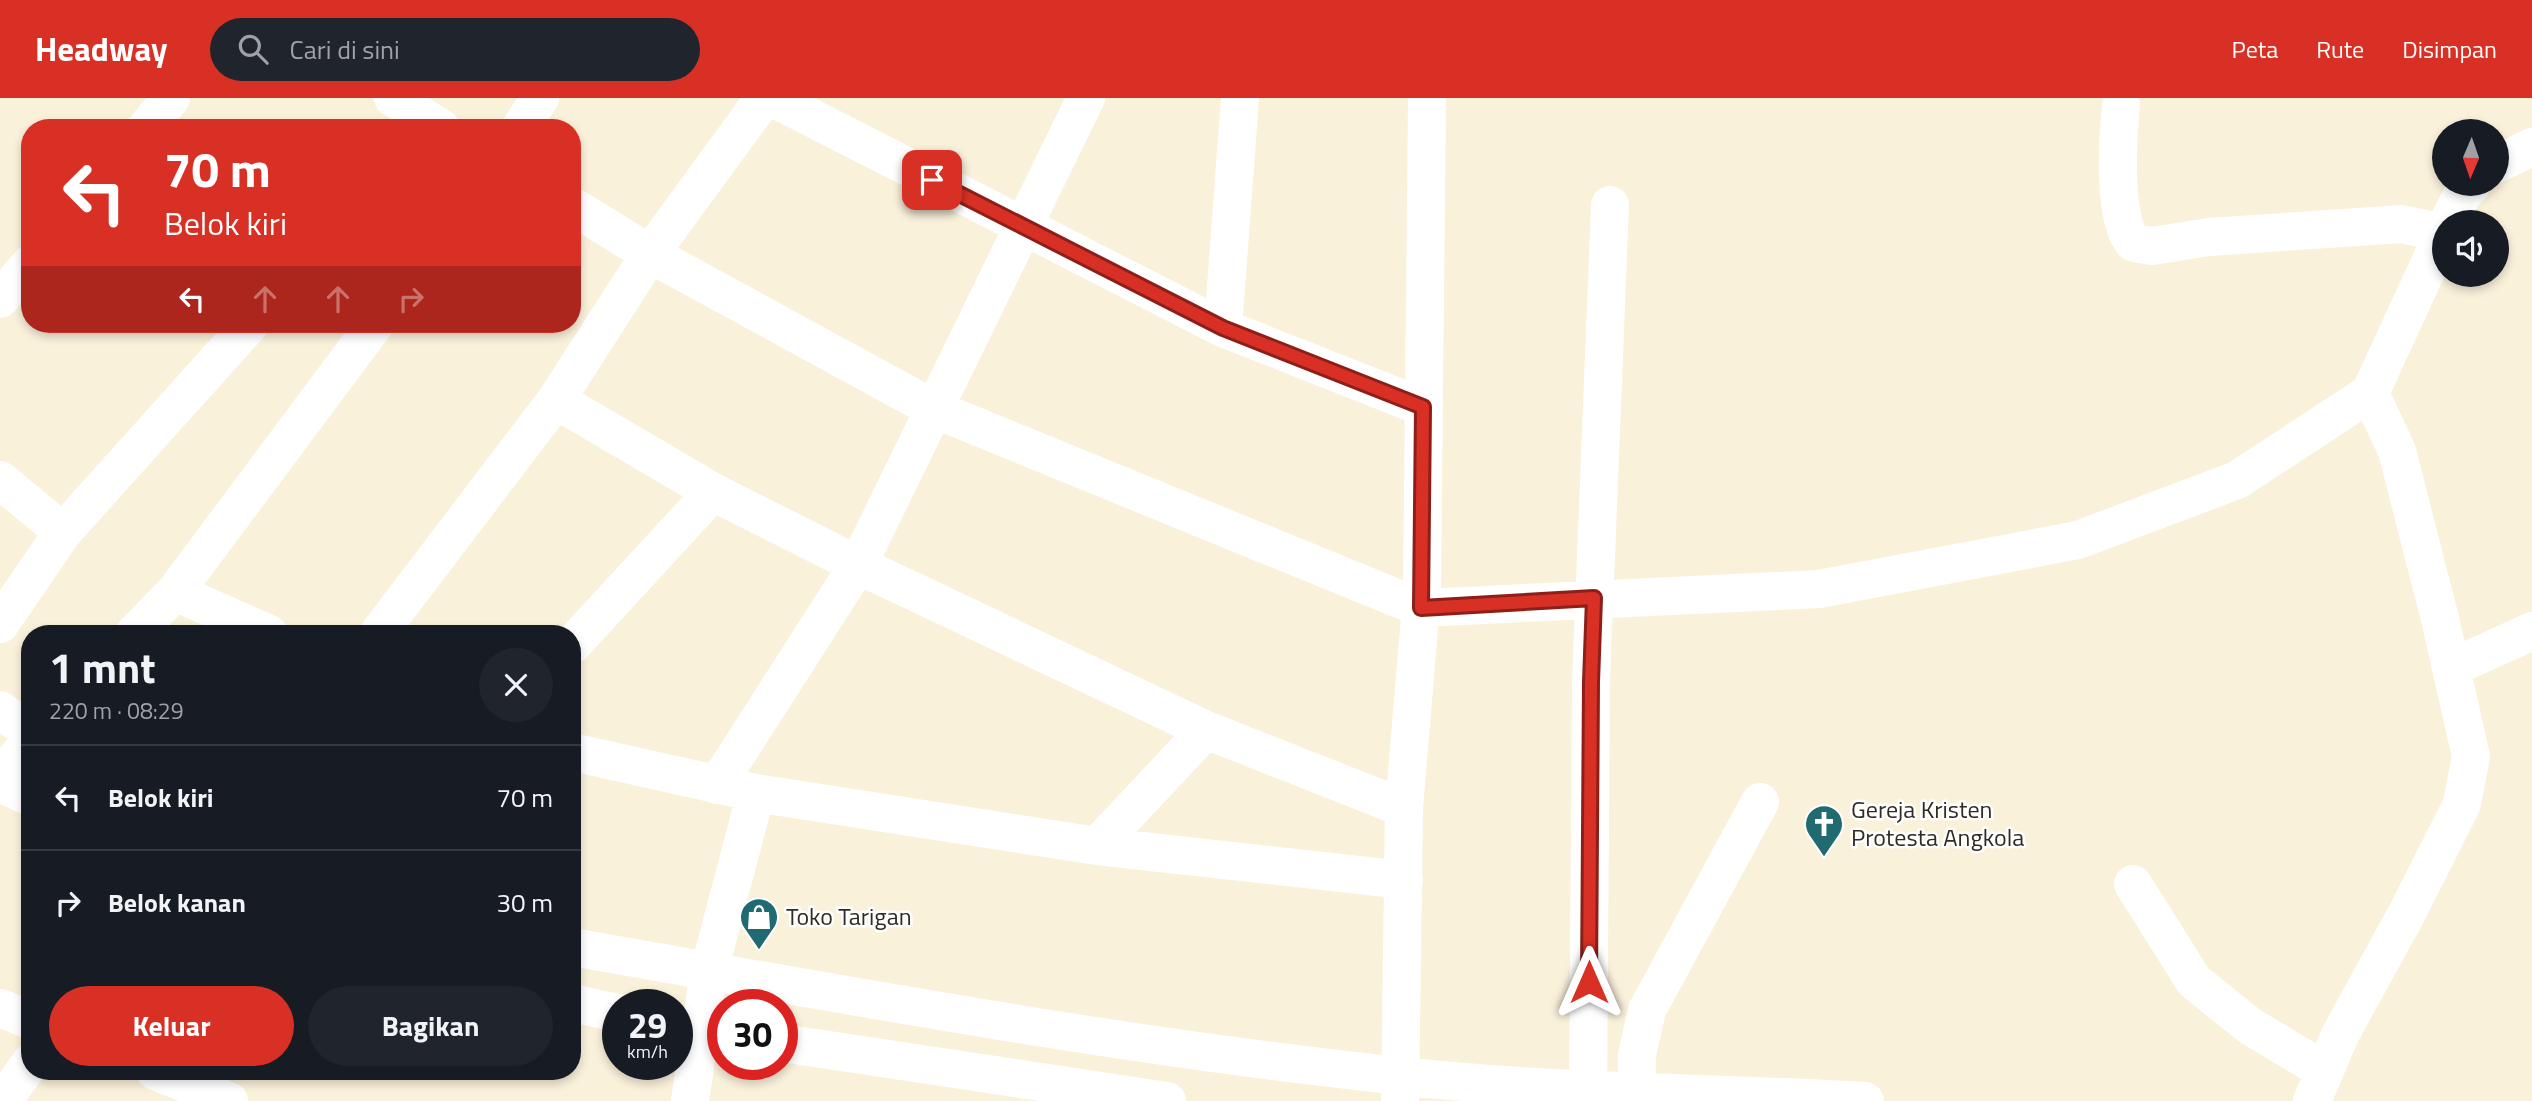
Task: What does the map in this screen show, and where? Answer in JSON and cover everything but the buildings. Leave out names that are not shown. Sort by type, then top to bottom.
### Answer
[{"type":"street","points":[[154,119],[172,98]]},
{"type":"street","points":[[393,98],[436,119]]},
{"type":"street","points":[[526,119],[540,98]]},
{"type":"street","points":[[385,625],[556,400],[650,254],[764,98]]},
{"type":"street","points":[[773,98],[1223,328],[1423,407]]},
{"type":"street","points":[[717,785],[858,565],[1086,98]]},
{"type":"street","points":[[1223,328],[1240,98]]},
{"type":"street","points":[[1401,1089],[1404,808],[1421,608],[1427,98]]},
{"type":"street","points":[[2121,105],[2118,141],[2123,223],[2134,243],[2152,246],[2209,237],[2402,224],[2432,227]]},
{"type":"street","points":[[2510,158],[2532,148]]},
{"type":"street","points":[[1589,1096],[1591,682],[1610,205]]},
{"type":"street","points":[[581,212],[650,254],[934,409],[1421,608],[1819,589],[2078,540],[2237,480],[2370,393],[2432,258]]},
{"type":"street","points":[[0,299],[21,274]]},
{"type":"street","points":[[0,624],[63,532],[242,333]]},
{"type":"street","points":[[143,625],[175,592],[368,333]]},
{"type":"street","points":[[2133,884],[2194,981],[2318,1086],[2341,1033],[2407,914],[2462,804],[2470,756],[2397,451],[2370,393]]},
{"type":"street","points":[[556,400],[713,492],[858,565],[1206,730],[1404,808]]},
{"type":"street","points":[[0,480],[63,532]]},
{"type":"street","points":[[581,635],[713,492]]},
{"type":"street","points":[[175,592],[249,625]]},
{"type":"street","points":[[2451,668],[2532,631]]},
{"type":"street","points":[[0,710],[21,725]]},
{"type":"street","points":[[1097,846],[1206,730]]},
{"type":"street","points":[[0,777],[21,752]]},
{"type":"street","points":[[581,754],[756,793],[1097,846],[1404,880]]},
{"type":"street","points":[[0,783],[21,793]]},
{"type":"street","points":[[690,1101],[709,971],[756,793]]},
{"type":"street","points":[[1637,1097],[1637,1055],[1647,1010],[1760,802]]},
{"type":"street","points":[[581,949],[1401,1089],[1589,1096],[1865,1101]]},
{"type":"street","points":[[581,1005],[602,1010]]},
{"type":"street","points":[[0,1008],[21,1016]]},
{"type":"street","points":[[798,1045],[1167,1101]]},
{"type":"street","points":[[3,1101],[21,1076]]},
{"type":"street","points":[[177,1080],[227,1101]]},
{"type":"place","name":"Gereja Kristen Protesta Angkola","points":[[1824,858]]},
{"type":"place","name":"Toko Tarigan","points":[[759,951]]},
{"type":"route","points":[[932,180],[1223,328],[1423,407],[1421,608],[1594,598],[1589,982]]}]
